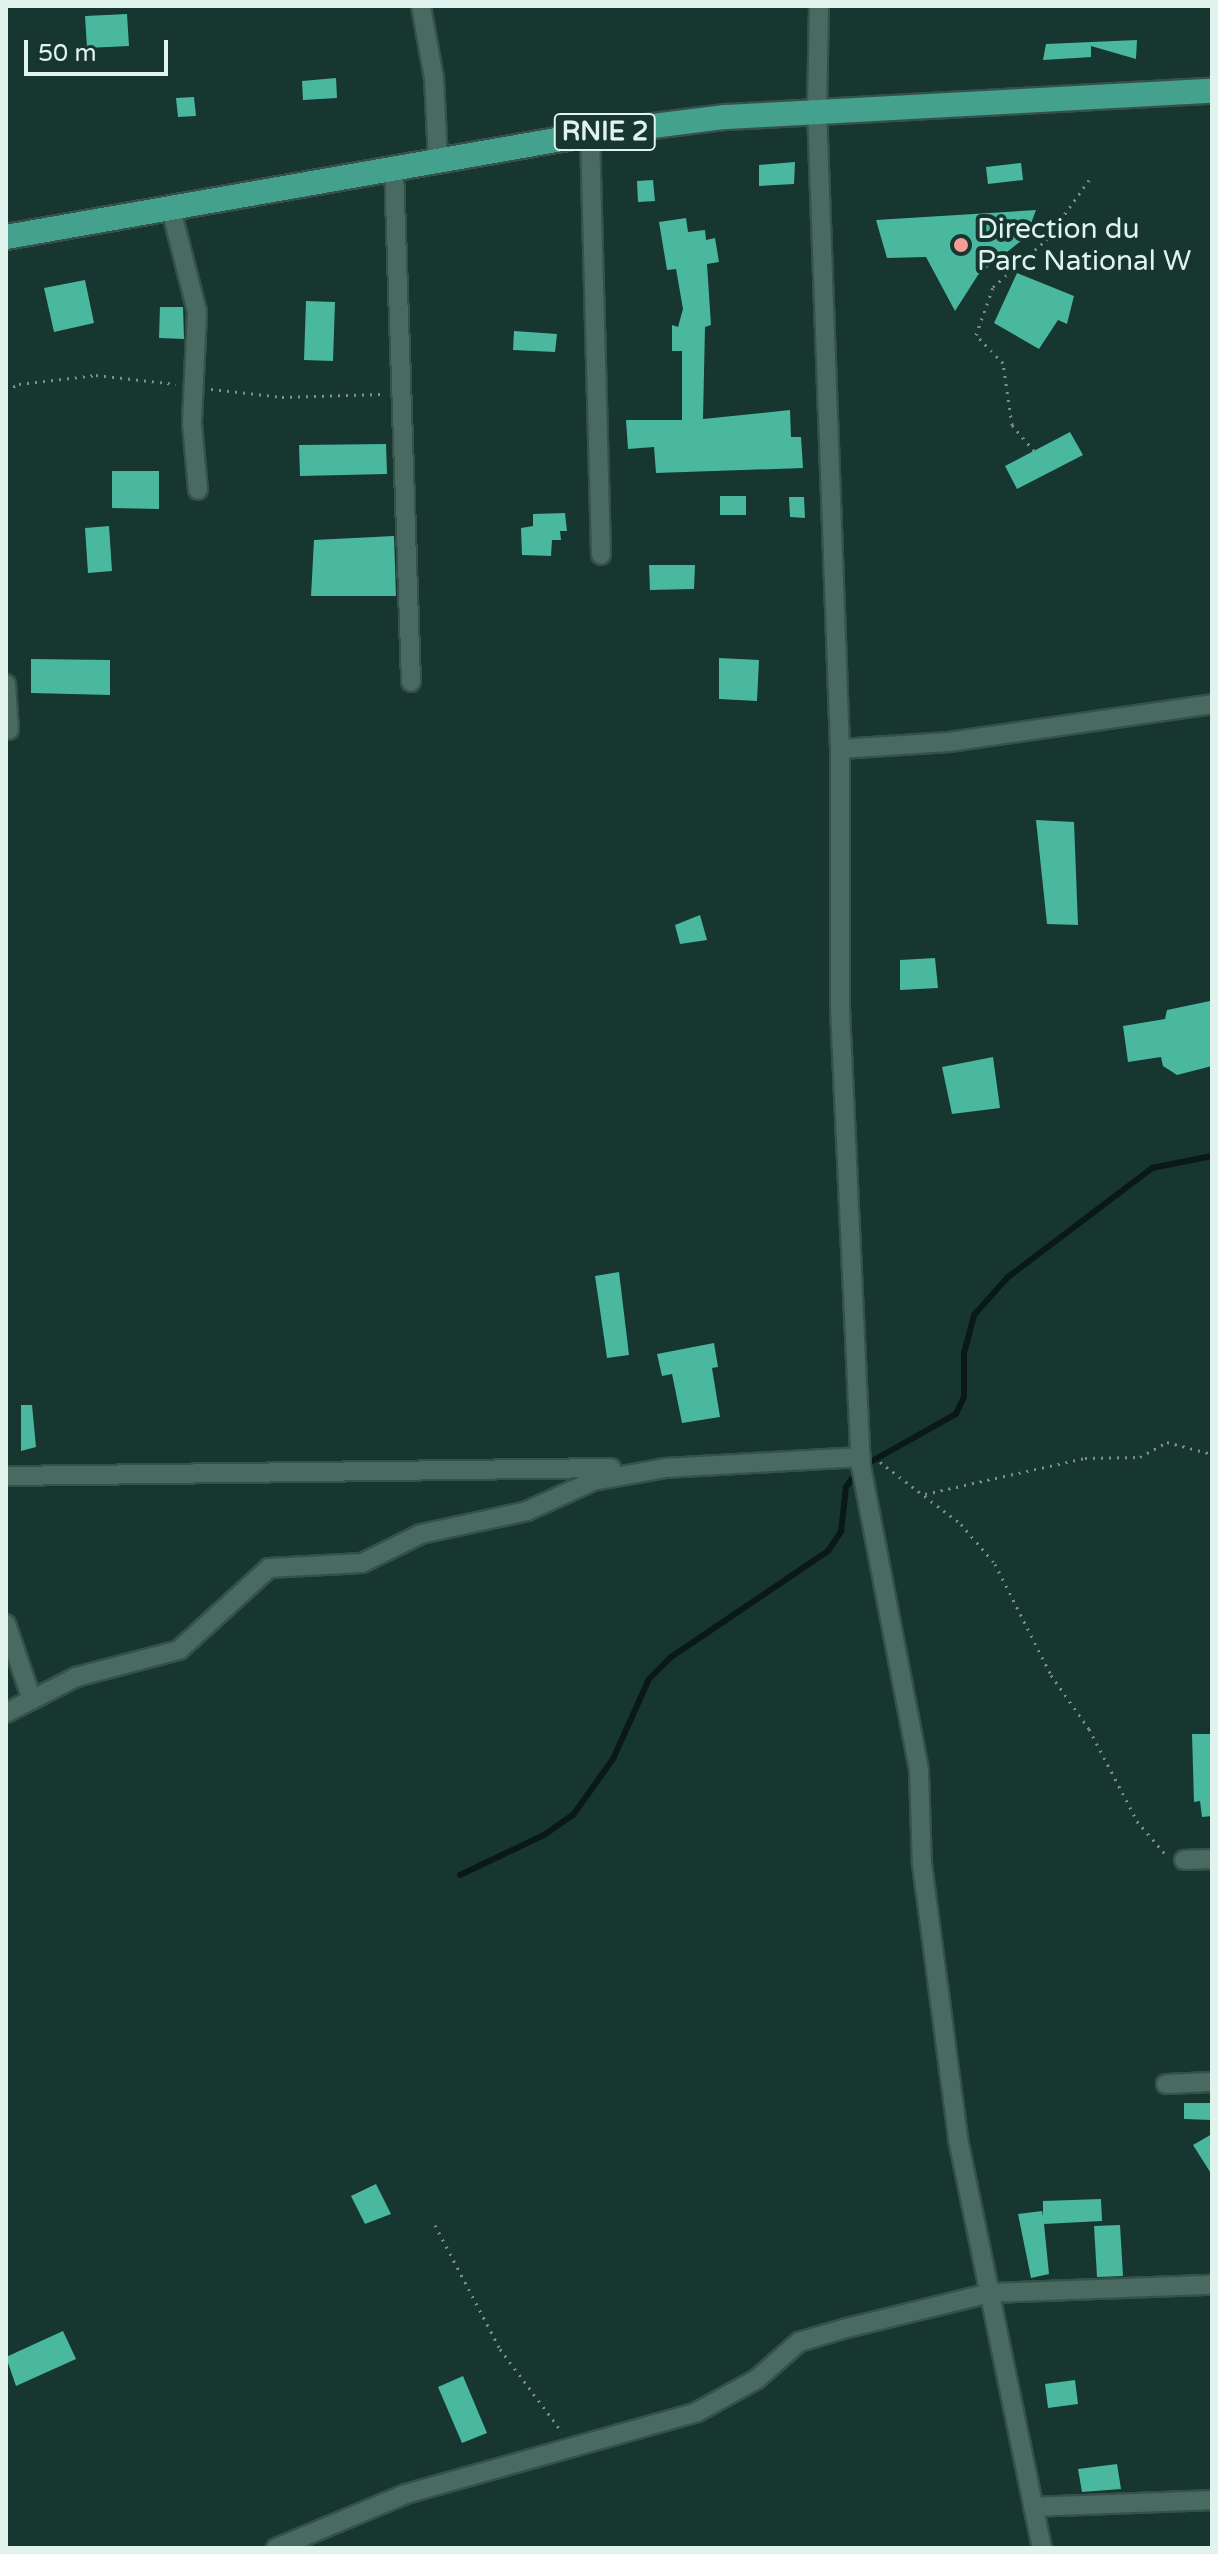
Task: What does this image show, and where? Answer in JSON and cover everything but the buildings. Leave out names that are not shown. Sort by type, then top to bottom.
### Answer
[{"type":"main road","name":"RNIE 2","points":[[6,237],[170,205],[590,134],[817,110],[1212,91]]},
{"type":"street","points":[[421,6],[434,78],[438,159]]},
{"type":"street","points":[[819,6],[817,110],[840,749],[840,1008],[861,1453],[919,1771],[922,1864],[958,2139],[1042,2548]]},
{"type":"street","points":[[590,134],[601,555]]},
{"type":"street","points":[[394,169],[411,682]]},
{"type":"street","points":[[170,205],[197,312],[192,423],[198,490]]},
{"type":"street","points":[[6,684],[9,730]]},
{"type":"street","points":[[840,749],[949,742],[1212,704]]},
{"type":"street","points":[[6,1476],[665,1468],[861,1453]]},
{"type":"street","points":[[6,1713],[76,1677],[179,1650],[269,1568],[362,1563],[421,1534],[527,1511],[593,1481],[665,1468]]},
{"type":"street","points":[[6,1624],[32,1700]]},
{"type":"street","points":[[1184,1860],[1212,1859]]},
{"type":"street","points":[[1166,2084],[1212,2082]]},
{"type":"street","points":[[276,2548],[406,2494],[573,2450],[627,2428],[697,2412],[757,2379],[799,2342],[990,2293],[1212,2285]]},
{"type":"street","points":[[1033,2507],[1212,2500]]},
{"type":"path","points":[[1034,451],[1012,425],[1003,363],[976,335],[993,287],[1046,240],[1092,176]]},
{"type":"path","points":[[925,1494],[1085,1458],[1140,1457],[1167,1442],[1212,1454]]},
{"type":"path","points":[[861,1453],[925,1494],[995,1564],[1051,1675],[1089,1729],[1137,1821],[1164,1853],[1184,1860]]},
{"type":"path","points":[[435,2225],[492,2336],[573,2450]]},
{"type":"waterway","points":[[865,1465],[956,1414],[964,1397],[964,1353],[974,1315],[1008,1277],[1152,1168],[1212,1156]]},
{"type":"waterway","points":[[460,1875],[544,1835],[573,1815],[613,1759],[649,1679],[671,1657],[828,1551],[841,1532],[846,1487],[857,1472]]},
{"type":"place","name":"Direction du Parc National W","points":[[961,245]]}]
